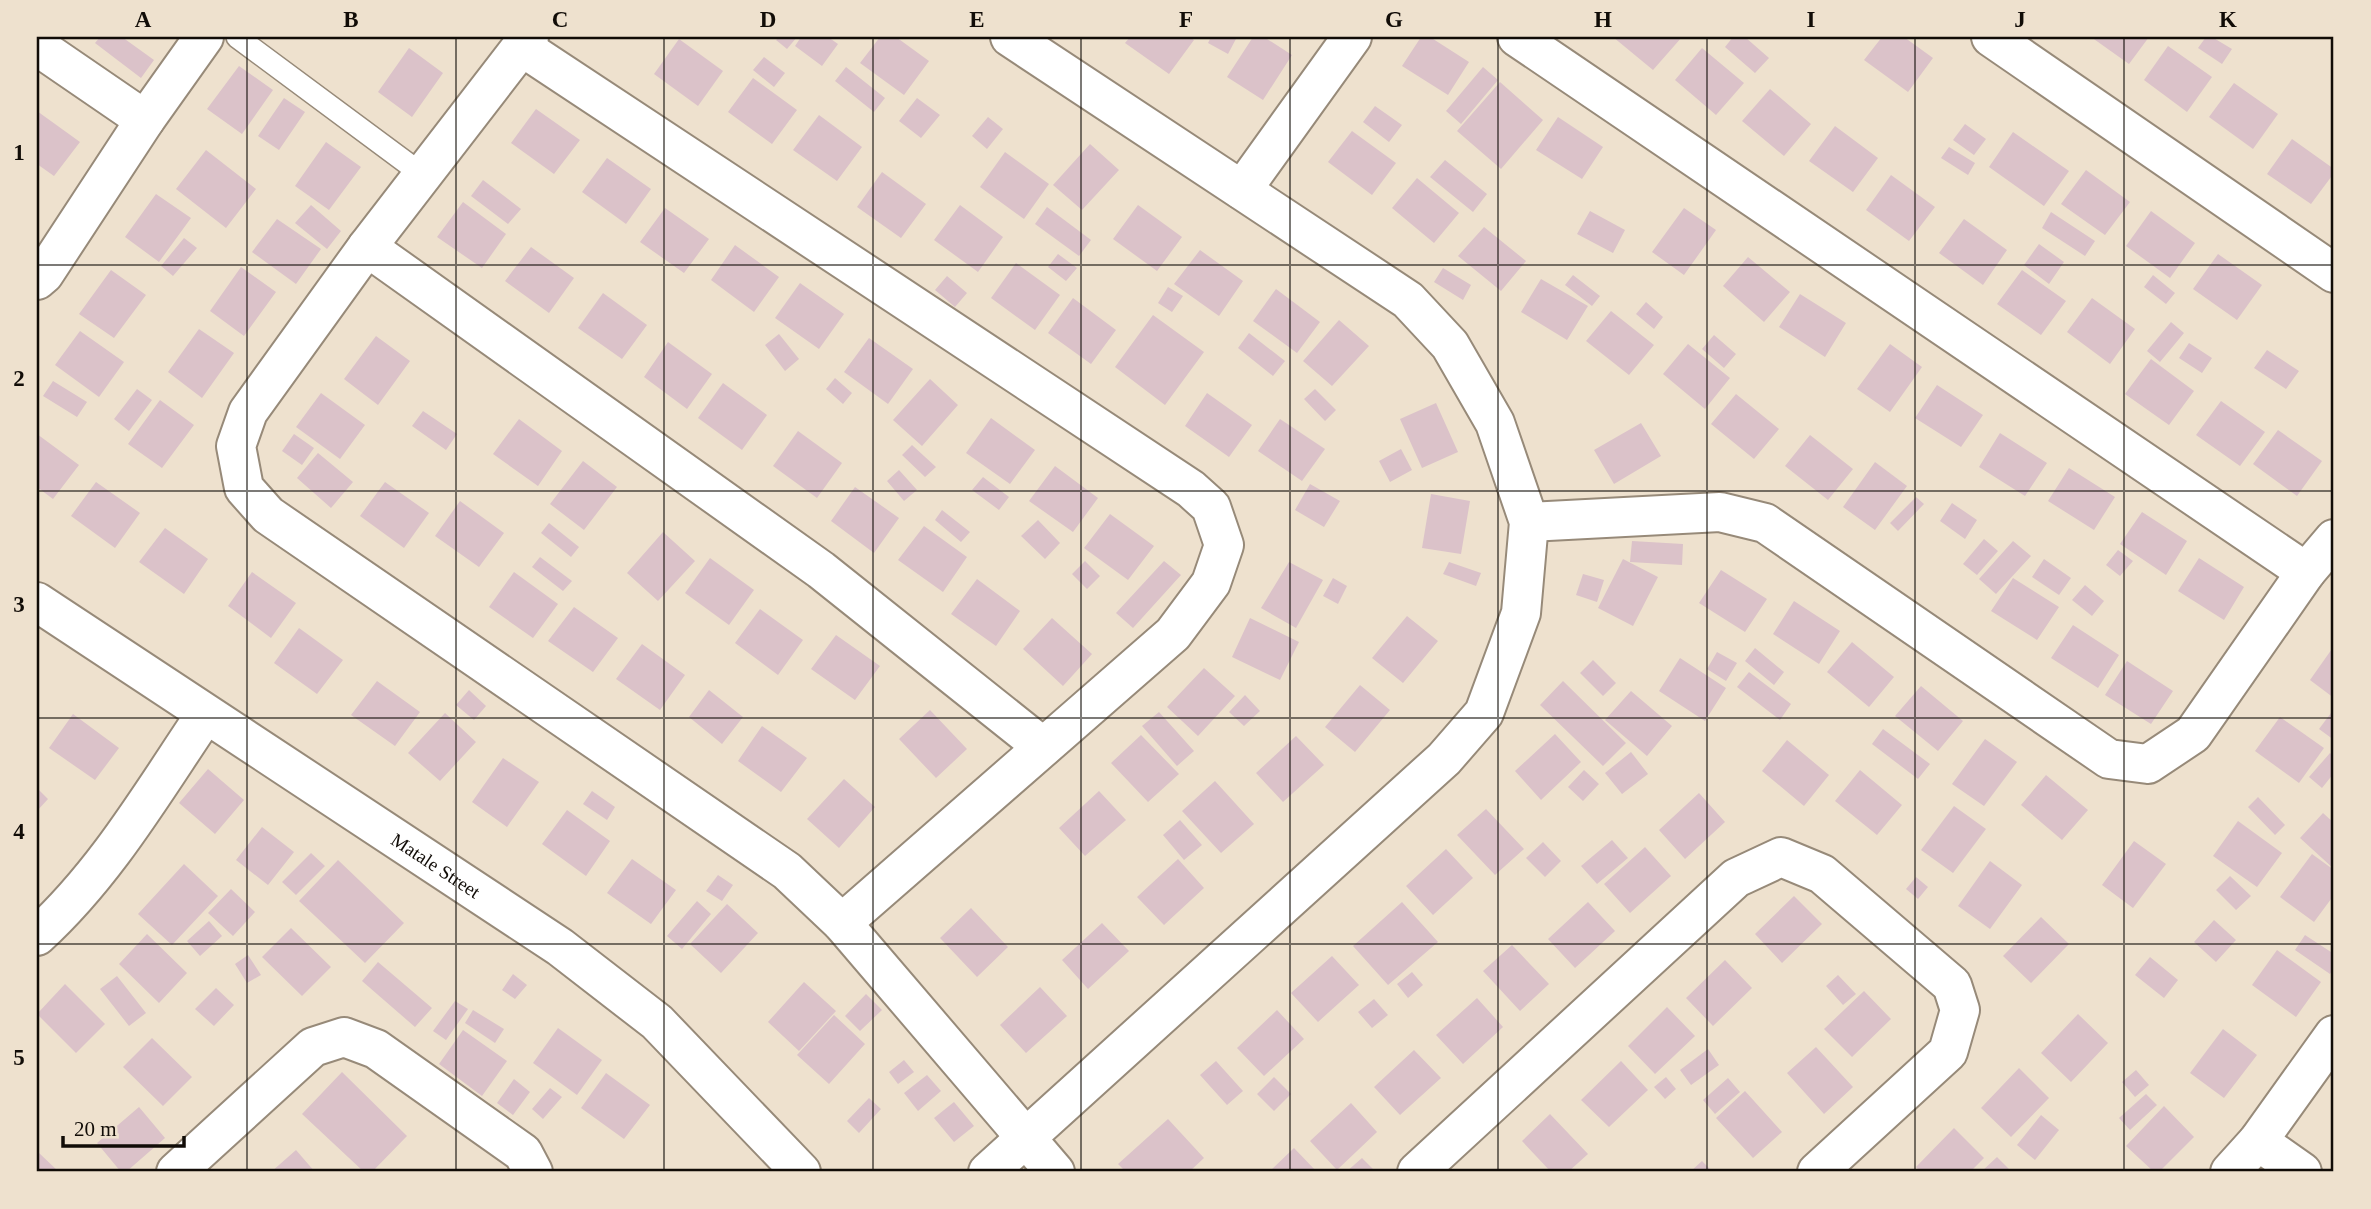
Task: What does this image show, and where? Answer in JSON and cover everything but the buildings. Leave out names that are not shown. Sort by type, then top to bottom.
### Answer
[{"type":"street","points":[[37,280],[44,274],[145,120],[204,37]]},
{"type":"street","points":[[1242,190],[1352,37]]},
{"type":"street","points":[[1517,37],[2306,572]]},
{"type":"street","points":[[1991,37],[2334,273]]},
{"type":"street","points":[[842,923],[1173,634],[1211,583],[1224,545],[1211,507],[1191,489],[525,42],[367,247],[248,411],[236,446],[244,488],[268,515],[787,871],[842,923],[1024,1139],[1055,1172]]},
{"type":"street","points":[[988,1172],[1444,759],[1484,713],[1521,613],[1529,522],[1495,423],[1450,345],[1408,300],[1242,190],[1029,42]]},
{"type":"street","points":[[37,46],[145,120]]},
{"type":"street","points":[[367,247],[821,570],[1043,747]]},
{"type":"street","points":[[1529,522],[1720,512],[1765,523],[2109,759],[2148,764],[2193,734],[2306,572],[2334,539]]},
{"type":"street","name":"Matale Street","points":[[37,602],[571,956],[657,1022],[801,1172]]},
{"type":"street","points":[[37,936],[66,909],[111,855],[205,715]]},
{"type":"street","points":[[1418,1172],[1736,878],[1781,857],[1822,874],[1952,985],[1960,1010],[1948,1052],[1816,1172]]},
{"type":"street","points":[[2230,1172],[2258,1141],[2334,1035]]},
{"type":"street","points":[[176,1172],[313,1047],[344,1037],[376,1049],[523,1153],[533,1172]]},
{"type":"street","points":[[2258,1141],[2302,1172]]},
{"type":"lane","points":[[237,37],[423,175]]}]
